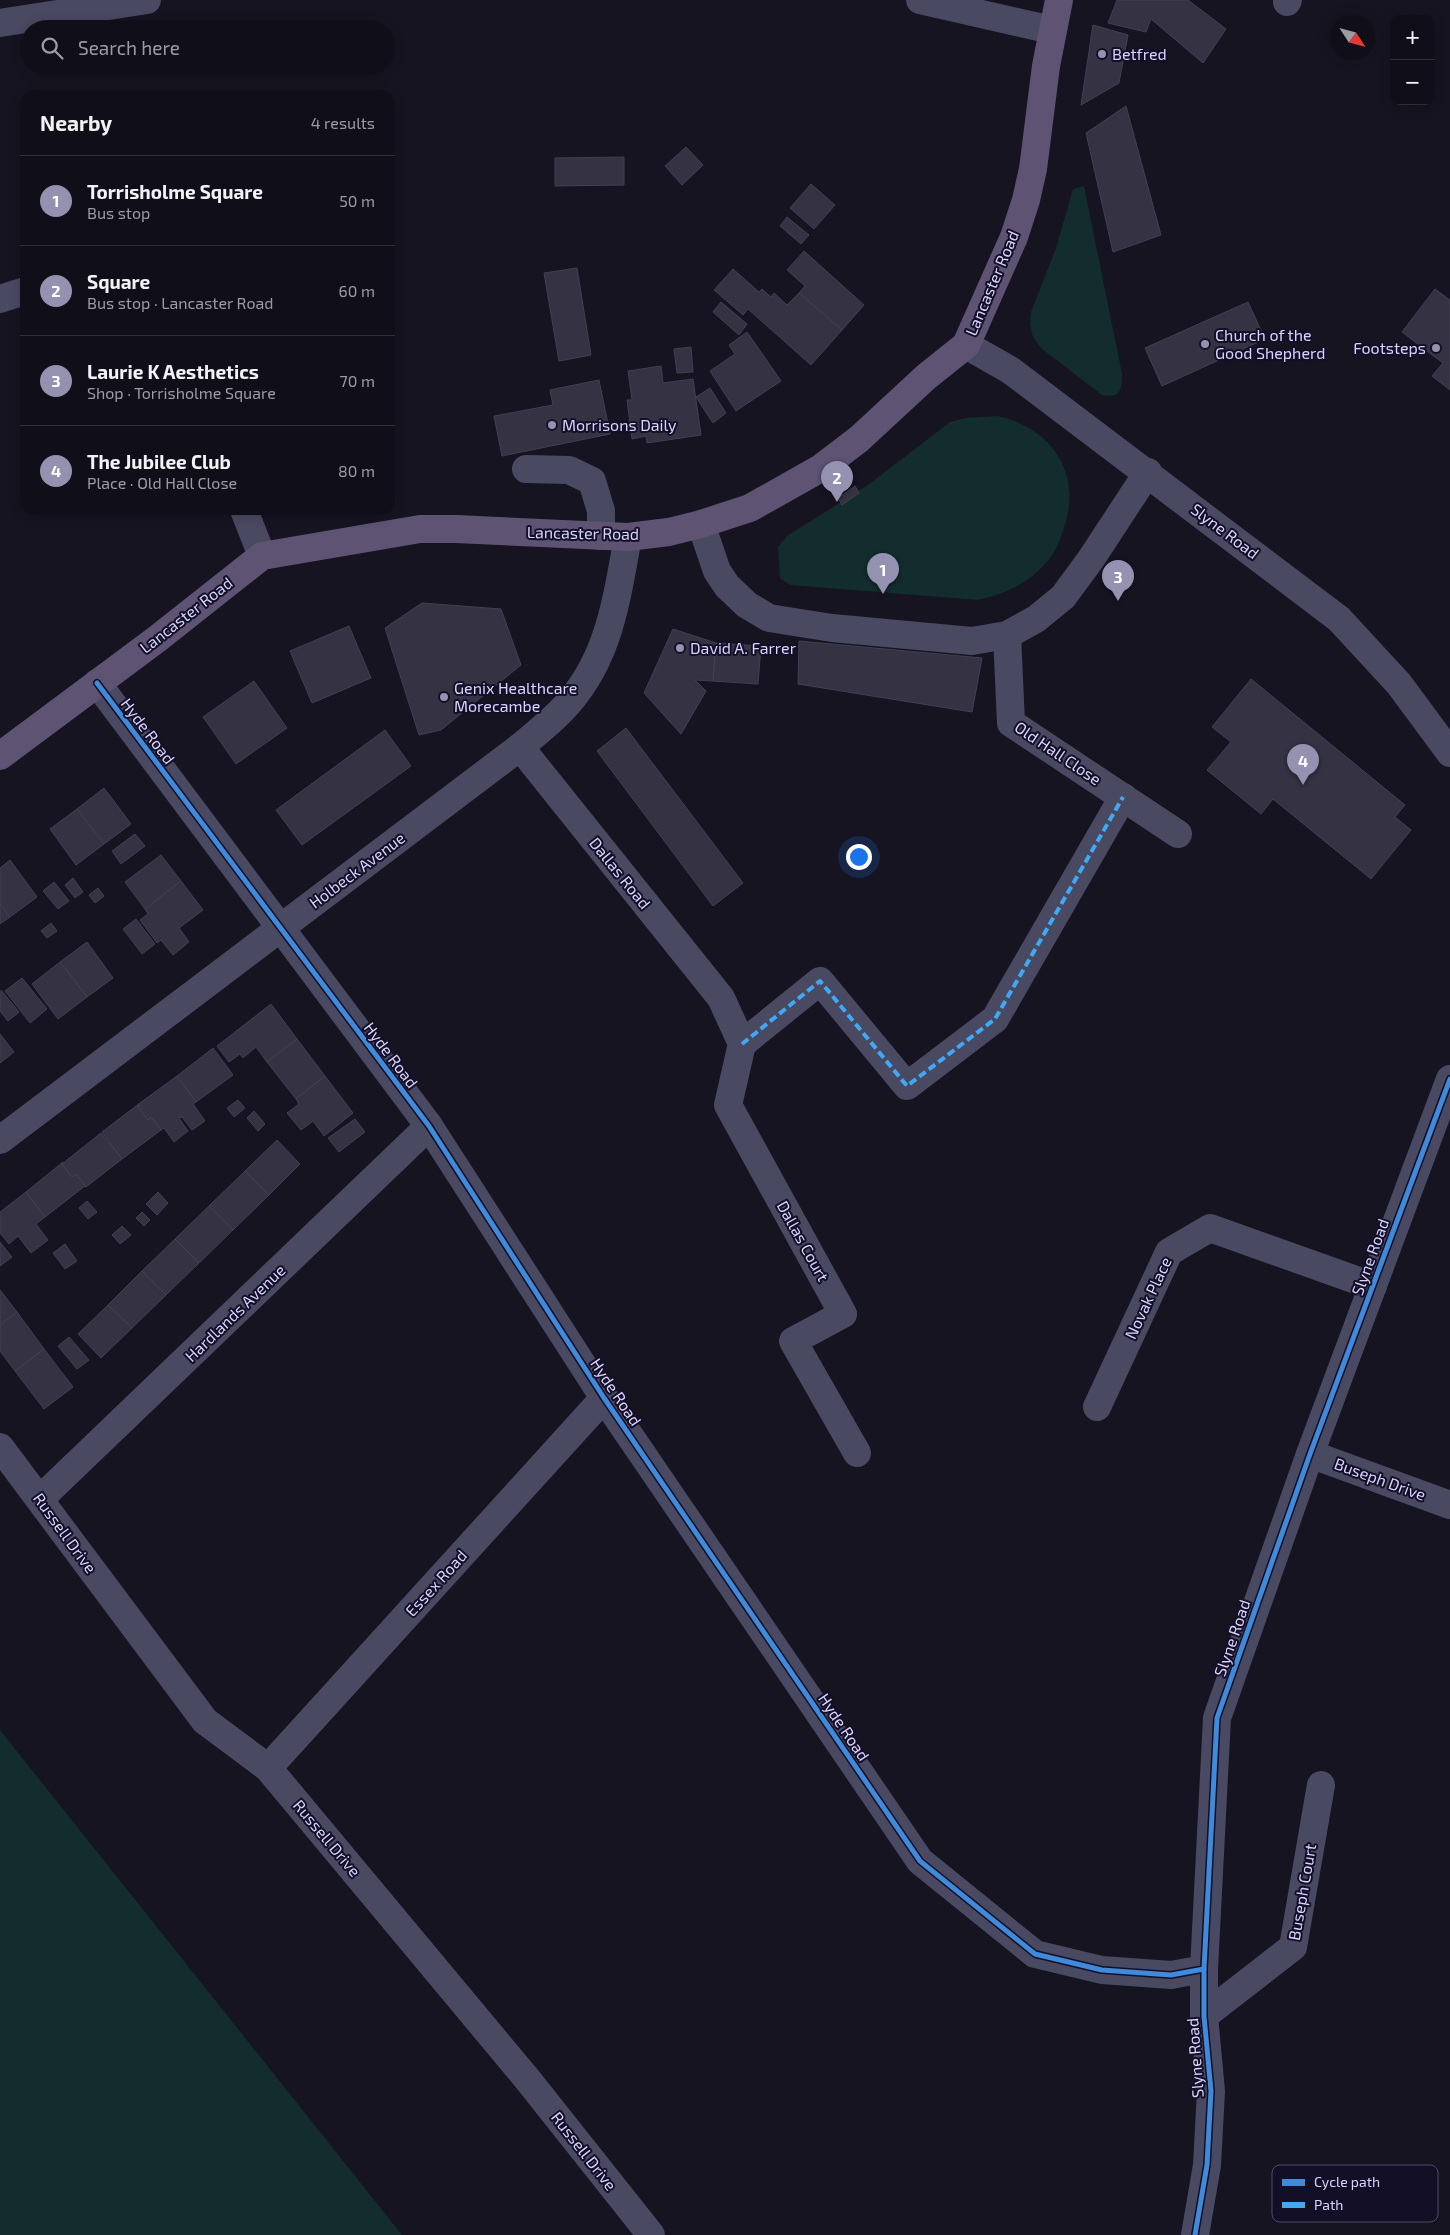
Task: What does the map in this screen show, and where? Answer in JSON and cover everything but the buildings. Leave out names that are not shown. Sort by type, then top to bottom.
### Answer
[{"type":"main road","name":"Lancaster Road","points":[[0,756],[262,556],[420,529],[628,537],[669,532],[750,508],[821,468],[860,439],[926,376],[966,345],[1014,237],[1026,200],[1033,169],[1052,30],[1059,0]]},
{"type":"street","points":[[0,23],[147,0]]},
{"type":"street","points":[[920,0],[1052,30]]},
{"type":"street","points":[[0,299],[20,293]]},
{"type":"street","name":"Slyne Road","points":[[966,345],[1010,370],[1148,472],[1339,619],[1399,684],[1450,753]]},
{"type":"street","points":[[526,469],[569,470],[592,481],[601,511],[601,536]]},
{"type":"street","points":[[700,524],[714,564],[727,586],[747,605],[769,618],[832,628],[972,640],[1007,635],[1036,618],[1062,597],[1092,560],[1148,472]]},
{"type":"street","points":[[246,515],[262,556]]},
{"type":"street","name":"Holbeck Avenue","points":[[0,1140],[520,747],[561,712],[584,682],[600,653],[613,620],[628,537]]},
{"type":"street","name":"Old Hall Close","points":[[1007,635],[1011,723],[1178,834]]},
{"type":"street","name":"Hyde Road","points":[[97,683],[429,1126],[604,1398],[920,1861],[1035,1954],[1102,1970],[1171,1975],[1204,1969]]},
{"type":"street","name":"Dallas Road","points":[[520,747],[721,998],[742,1044]]},
{"type":"street","points":[[742,1044],[820,981],[907,1086],[994,1019],[1123,797]]},
{"type":"street","name":"Dallas Court","points":[[742,1044],[728,1105],[842,1314],[793,1341],[857,1453]]},
{"type":"street","name":"Slyne Road","points":[[1202,2234],[1211,2091],[1204,2016],[1204,1969],[1217,1718],[1310,1454],[1450,1079]]},
{"type":"street","name":"Hardlands Avenue","points":[[40,1499],[429,1126]]},
{"type":"street","name":"Novak Place","points":[[1097,1407],[1169,1252],[1210,1228],[1373,1286]]},
{"type":"street","name":"Essex Road","points":[[268,1768],[604,1398]]},
{"type":"street","name":"Russell Drive","points":[[0,1447],[168,1675],[205,1721],[268,1768],[528,2080],[651,2235]]},
{"type":"street","name":"Buseph Drive","points":[[1310,1454],[1450,1505]]},
{"type":"street","name":"Buseph Court","points":[[1204,2016],[1293,1947],[1321,1785]]},
{"type":"green space","points":[[1084,186],[1122,374],[1121,388],[1113,396],[1102,395],[1042,349],[1033,337],[1030,324],[1031,312],[1056,248],[1073,189]]},
{"type":"green space","points":[[997,416],[1033,430],[1047,442],[1058,455],[1065,471],[1069,488],[1069,507],[1059,542],[1049,560],[1030,578],[1006,592],[978,600],[790,585],[780,578],[778,547],[787,536],[868,485],[950,422],[966,418]]},
{"type":"green space","points":[[0,1730],[402,2235],[0,2235]]},
{"type":"marked path","points":[[742,1044],[820,981],[907,1086],[995,1019],[1123,797]]},
{"type":"cycle path","points":[[97,683],[429,1126],[604,1398],[920,1861],[1035,1954],[1102,1970],[1171,1975],[1204,1969]]},
{"type":"cycle path","points":[[1195,2235],[1207,2165],[1211,2091],[1204,2016],[1204,1969],[1217,1718],[1310,1454],[1450,1079]]},
{"type":"place","name":"Betfred","points":[[1102,54]]},
{"type":"place","name":"Church of the Good Shepherd","points":[[1205,344]]},
{"type":"place","name":"Footsteps","points":[[1436,348]]},
{"type":"place","name":"Morrisons Daily","points":[[552,425]]},
{"type":"place","name":"Square","points":[[837,502]]},
{"type":"place","name":"Torrisholme Square","points":[[883,594]]},
{"type":"place","name":"Laurie K Aesthetics","points":[[1118,601]]},
{"type":"place","name":"David A. Farrer","points":[[680,648]]},
{"type":"place","name":"Genix Healthcare Morecambe","points":[[444,697]]},
{"type":"place","name":"The Jubilee Club","points":[[1303,785]]}]
